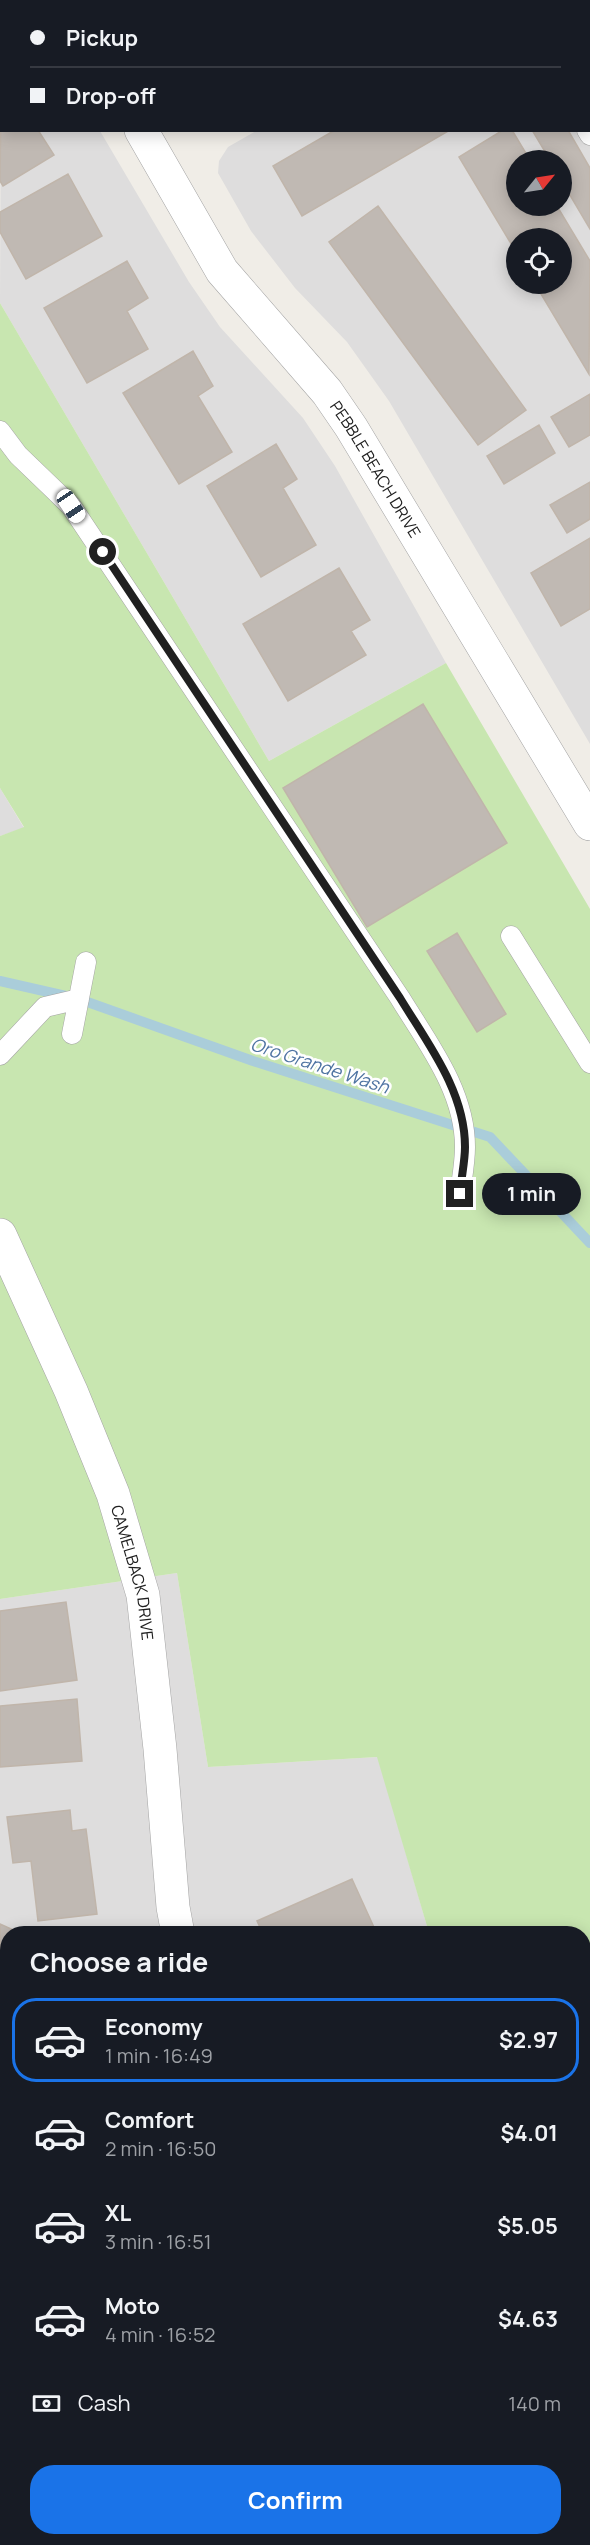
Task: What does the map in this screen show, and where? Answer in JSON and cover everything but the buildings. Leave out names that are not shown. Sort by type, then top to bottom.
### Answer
[{"type":"street","name":"PEBBLE BEACH DRIVE","points":[[154,135],[222,271],[327,392],[351,426],[590,824]]},
{"type":"street","name":"CAMELBACK DRIVE","points":[[0,1234],[71,1391],[113,1494],[143,1595],[177,1926]]},
{"type":"lane","points":[[0,432],[18,455],[71,506],[400,998],[444,1068],[458,1103],[465,1146],[460,1194]]},
{"type":"lane","points":[[511,936],[590,1063]]},
{"type":"lane","points":[[72,1034],[86,962]]},
{"type":"lane","points":[[0,1055],[45,1007],[79,999]]},
{"type":"shaded area","points":[[1,132],[101,132],[189,282],[220,327],[303,418],[335,466],[446,663],[269,761],[0,303]]},
{"type":"shaded area","points":[[254,132],[590,132],[590,744],[389,401],[347,342],[295,288],[251,231],[218,173],[219,161],[228,147]]},
{"type":"shaded area","points":[[0,788],[24,828],[0,836]]},
{"type":"shaded area","points":[[177,1573],[208,1767],[378,1757],[427,1926],[0,1926],[0,1599]]},
{"type":"green space","points":[[0,303],[269,761],[446,663],[590,909],[590,1926],[427,1926],[377,1757],[208,1767],[177,1573],[0,1599],[0,836],[24,827],[0,788]]},
{"type":"waterway","name":"Oro Grande Wash","points":[[0,981],[79,999],[253,1061],[490,1137],[590,1243]]},
{"type":"route","points":[[103,552],[400,998],[444,1068],[458,1103],[465,1146],[460,1194]]}]
